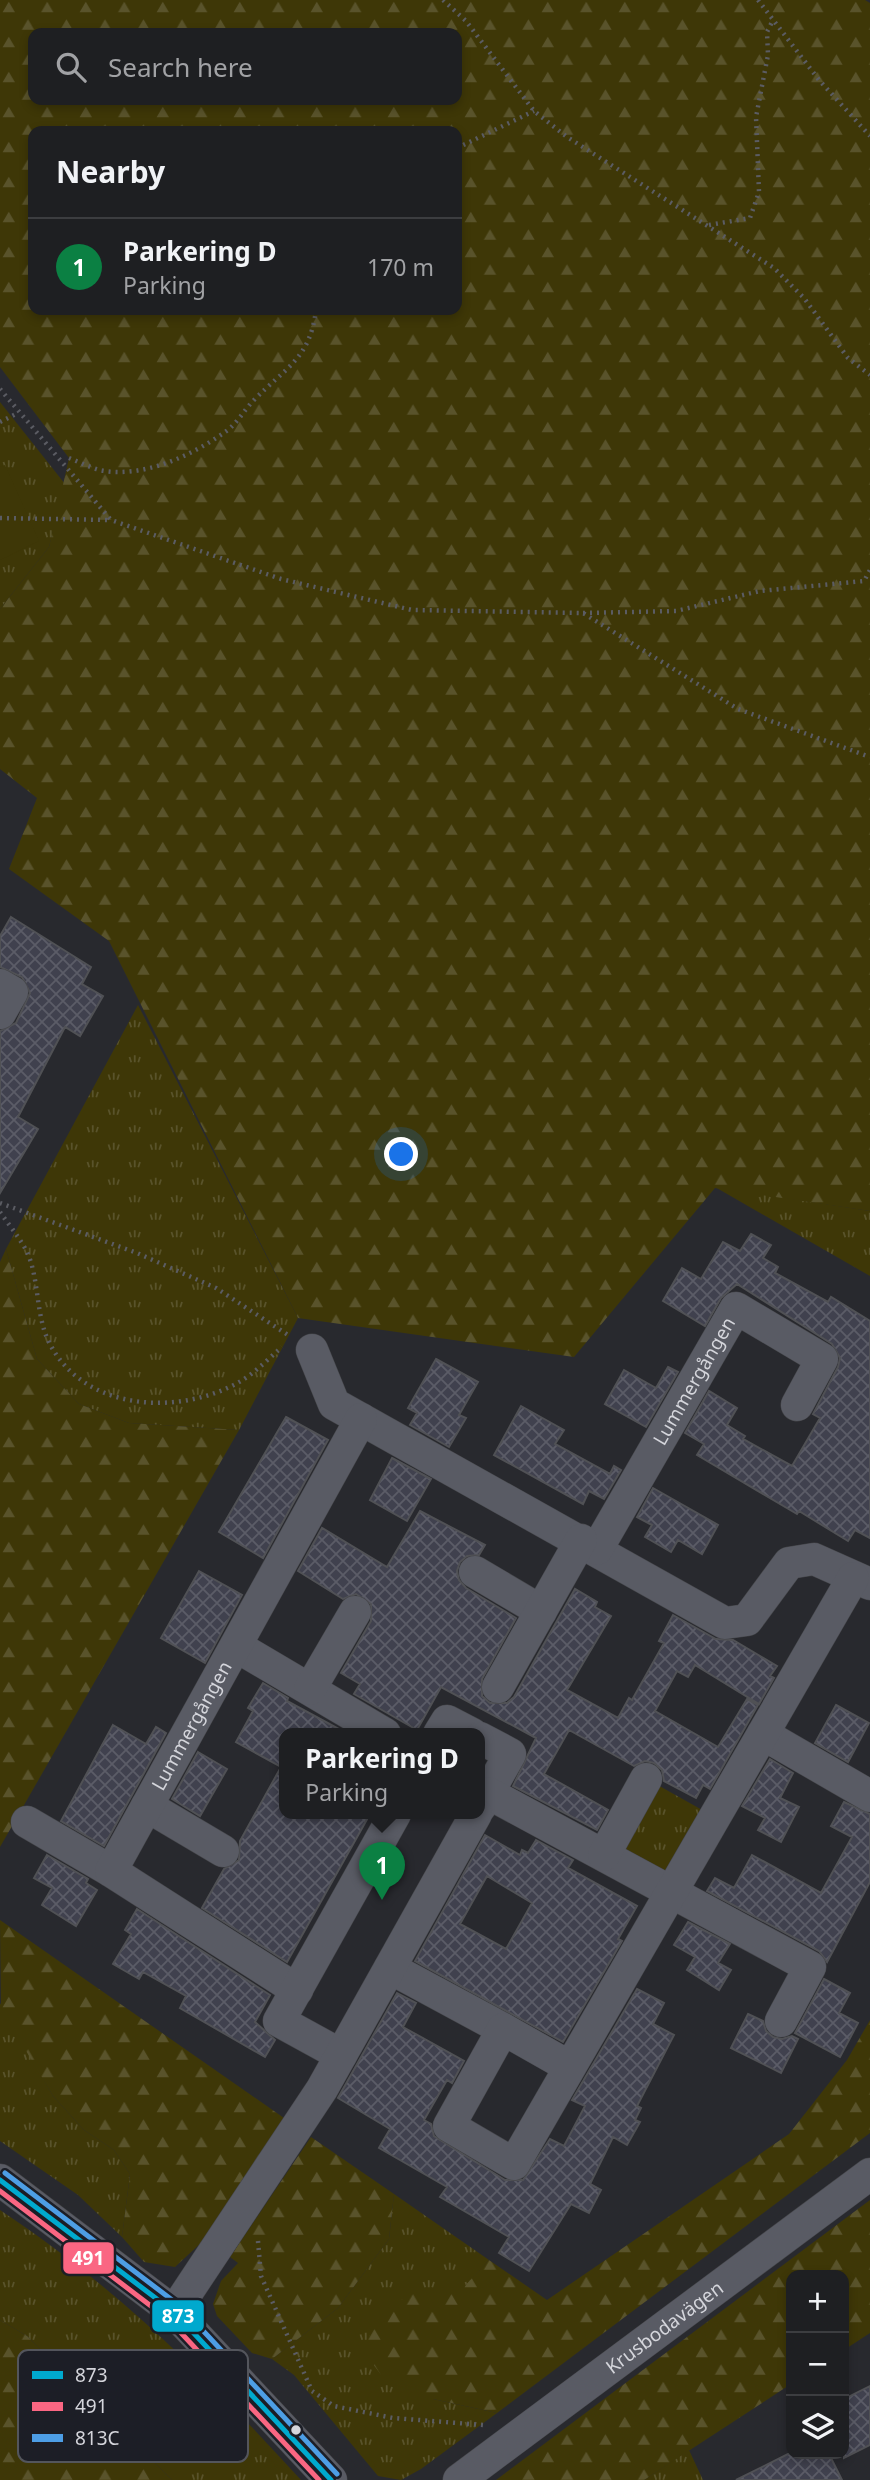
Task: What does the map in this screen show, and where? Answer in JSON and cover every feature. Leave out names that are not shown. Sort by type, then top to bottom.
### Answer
[{"type":"street","points":[[0,985],[12,992],[0,1013]]},
{"type":"street","name":"Lummergången","points":[[498,1687],[541,1611],[589,1544],[736,1308],[822,1359],[797,1405]]},
{"type":"street","points":[[312,1350],[334,1404],[589,1544],[725,1623],[747,1620],[789,1563],[814,1559],[862,1581],[763,1734],[514,2164],[449,2126],[503,2029]]},
{"type":"street","name":"Lummergången","points":[[111,1871],[361,1419]]},
{"type":"street","points":[[475,1572],[541,1611]]},
{"type":"street","points":[[310,1689],[355,1612]]},
{"type":"street","name":"Lummergången","points":[[236,1646],[375,1728]]},
{"type":"street","points":[[443,1728],[447,1721],[460,1728]]},
{"type":"street","points":[[763,1734],[870,1796]]},
{"type":"street","points":[[485,1741],[510,1754],[485,1798]]},
{"type":"street","points":[[604,1855],[646,1779]]},
{"type":"street","name":"Lummergången","points":[[147,1806],[223,1851]]},
{"type":"street","points":[[485,1807],[604,1855],[810,1967],[781,2021]]},
{"type":"street","points":[[341,2055],[279,2021],[392,1819]]},
{"type":"street","points":[[174,2312],[341,2055],[473,1819]]},
{"type":"street","points":[[27,1822],[111,1871],[297,1990]]},
{"type":"street","points":[[390,1968],[570,2067]]},
{"type":"street","name":"Krusbodavägen","points":[[459,2480],[870,2174]]},
{"type":"street","points":[[0,2180],[174,2312],[210,2350]]},
{"type":"street","points":[[248,2391],[331,2480]]},
{"type":"path","points":[[443,0],[466,21],[534,111],[567,137],[774,268],[811,306],[848,358],[870,374]]},
{"type":"path","points":[[758,0],[819,80],[870,136]]},
{"type":"path","points":[[708,225],[750,218],[759,192],[756,117],[768,55],[767,32],[773,20]]},
{"type":"path","points":[[462,146],[534,111]]},
{"type":"path","points":[[69,458],[99,470],[124,472],[178,460],[227,431],[254,400],[299,357],[313,335],[315,315]]},
{"type":"path","points":[[0,389],[111,520]]},
{"type":"path","points":[[0,422],[18,413]]},
{"type":"path","points":[[0,519],[111,520],[281,579],[412,610],[583,613],[676,611],[760,591],[864,581],[870,570]]},
{"type":"path","points":[[583,613],[738,709],[870,757]]},
{"type":"path","points":[[0,1203],[137,1253],[216,1288],[312,1350]]},
{"type":"path","points":[[0,1212],[27,1254],[50,1345],[70,1370],[96,1391],[147,1403],[191,1401],[241,1381],[287,1343],[312,1350]]},
{"type":"path","points":[[254,2191],[261,2276],[312,2391],[334,2406],[393,2418],[529,2428]]},
{"type":"green space","points":[[0,0],[865,0],[870,3],[870,1211],[715,1188],[574,1357],[298,1318],[109,941],[9,869],[37,798],[0,769],[0,609],[49,547],[69,458],[0,367]]},
{"type":"green space","points":[[0,402],[65,484],[49,547],[0,609]]},
{"type":"green space","points":[[5,465],[39,541],[0,560],[0,467]]},
{"type":"green space","points":[[138,1005],[298,1318],[239,1430],[129,1423],[79,1404],[37,1359],[6,1249]]},
{"type":"green space","points":[[715,1187],[870,1211],[870,1276]]},
{"type":"green space","points":[[6,1249],[37,1359],[79,1404],[129,1423],[239,1430],[0,1847],[0,1262]]},
{"type":"green space","points":[[654,1783],[704,1811],[666,1877],[617,1849]]},
{"type":"green space","points":[[0,1920],[284,2118],[202,2242],[175,2267],[144,2262],[122,2237],[130,2174],[114,2150],[84,2130],[53,2096],[1,2009]]},
{"type":"green space","points":[[0,2003],[53,2096],[84,2130],[114,2150],[130,2174],[122,2237],[78,2195],[0,2141]]},
{"type":"green space","points":[[870,2020],[870,2133],[497,2413],[433,2399],[382,2376],[364,2352],[375,2319],[415,2290],[461,2290],[489,2260],[547,2300],[789,2134],[847,2060]]},
{"type":"green space","points":[[311,2137],[394,2194],[389,2239],[338,2308],[272,2359],[252,2353],[217,2316],[213,2304],[221,2281],[238,2263],[230,2257]]},
{"type":"green space","points":[[394,2194],[489,2260],[461,2291],[415,2290],[433,2399],[497,2413],[421,2469],[401,2480],[378,2476],[294,2375],[272,2359],[338,2308],[389,2239]]},
{"type":"green space","points":[[870,2200],[870,2333],[849,2347],[849,2270],[786,2270],[786,2387],[644,2480],[496,2480]]},
{"type":"green space","points":[[0,2210],[82,2270],[174,2350],[41,2350],[27,2336],[0,2320]]},
{"type":"green space","points":[[0,2320],[27,2336],[41,2350],[18,2350],[18,2462],[154,2462],[172,2480],[0,2480]]},
{"type":"green space","points":[[248,2423],[301,2480],[172,2480],[154,2462],[248,2462]]},
{"type":"green space","points":[[689,2450],[703,2480],[644,2480]]},
{"type":"building","points":[[11,917],[91,967],[82,984],[103,996],[80,1036],[65,1027],[18,1117],[38,1129],[0,1193],[0,1031],[16,1023],[30,993],[22,977],[0,967],[0,936]]},
{"type":"building","points":[[751,1234],[771,1245],[763,1258],[778,1267],[775,1273],[828,1302],[831,1297],[870,1321],[870,1538],[855,1530],[848,1541],[799,1511],[797,1514],[697,1455],[704,1444],[685,1433],[709,1391],[737,1408],[727,1425],[745,1436],[743,1439],[792,1466],[820,1418],[813,1414],[838,1367],[840,1358],[832,1344],[737,1284],[721,1298],[705,1326],[663,1301],[682,1268],[701,1279],[723,1242],[740,1251]]},
{"type":"building","points":[[436,1359],[478,1382],[459,1415],[466,1418],[449,1447],[410,1425],[417,1413],[408,1408]]},
{"type":"building","points":[[668,1367],[678,1372],[646,1427],[605,1404],[624,1370],[656,1388]]},
{"type":"building","points":[[521,1406],[564,1430],[555,1444],[610,1474],[614,1466],[621,1470],[604,1499],[589,1491],[583,1504],[494,1455]]},
{"type":"building","points":[[286,1417],[328,1440],[263,1558],[219,1532]]},
{"type":"building","points":[[392,1458],[431,1479],[407,1521],[370,1500]]},
{"type":"building","points":[[653,1488],[718,1525],[702,1554],[678,1540],[671,1552],[645,1537],[652,1525],[637,1517]]},
{"type":"building","points":[[420,1511],[485,1545],[479,1555],[467,1556],[460,1562],[457,1571],[459,1580],[466,1588],[516,1618],[482,1679],[482,1696],[490,1703],[507,1703],[514,1697],[575,1589],[597,1602],[595,1607],[611,1616],[567,1690],[618,1718],[629,1698],[632,1700],[664,1643],[659,1641],[673,1615],[716,1639],[733,1640],[777,1666],[770,1676],[774,1678],[759,1704],[695,1665],[688,1677],[677,1671],[655,1711],[718,1747],[747,1699],[758,1705],[710,1789],[703,1785],[696,1798],[664,1781],[662,1770],[654,1763],[645,1761],[634,1766],[569,1730],[544,1774],[608,1810],[597,1830],[513,1786],[536,1738],[441,1687],[418,1728],[414,1728],[354,1694],[360,1684],[341,1673],[371,1621],[371,1604],[356,1594],[343,1599],[298,1571],[322,1528],[387,1567]]},
{"type":"building","points":[[199,1571],[242,1595],[205,1663],[161,1638]]},
{"type":"building","points":[[263,1683],[288,1698],[287,1701],[337,1728],[279,1728],[279,1766],[236,1742],[253,1711],[248,1708]]},
{"type":"building","points":[[836,1705],[869,1723],[848,1762],[815,1743]]},
{"type":"building","points":[[113,1725],[146,1744],[156,1727],[166,1733],[104,1846],[61,1821]]},
{"type":"building","points":[[198,1752],[227,1769],[200,1816],[172,1799]]},
{"type":"building","points":[[770,1759],[793,1773],[780,1798],[799,1807],[781,1842],[758,1830],[765,1818],[742,1806]]},
{"type":"building","points":[[279,1771],[279,1819],[367,1819],[287,1962],[202,1908],[224,1869],[239,1860],[240,1841]]},
{"type":"building","points":[[844,1802],[870,1814],[870,1882],[827,1962],[819,1951],[707,1891],[715,1878],[734,1888],[752,1855],[821,1893],[852,1837],[831,1826]]},
{"type":"building","points":[[485,1835],[520,1855],[522,1850],[528,1853],[536,1840],[573,1860],[568,1868],[637,1906],[618,1939],[622,1941],[563,2042],[415,1961]],"holes":[[[487,1876],[532,1903],[506,1949],[460,1924]]]},
{"type":"building","points":[[47,1855],[88,1879],[86,1883],[97,1890],[76,1926],[42,1905],[52,1888],[34,1878]]},
{"type":"building","points":[[137,1909],[270,1995],[255,2022],[275,2040],[265,2057],[180,2008],[186,1996],[143,1972],[139,1979],[113,1964],[131,1934],[125,1930]]},
{"type":"building","points":[[688,1922],[730,1944],[718,1963],[731,1970],[719,1990],[687,1970],[695,1957],[674,1945]]},
{"type":"building","points":[[824,1979],[850,1993],[839,2013],[858,2023],[840,2057],[795,2033]]},
{"type":"building","points":[[637,1989],[664,2003],[653,2024],[674,2035],[637,2106],[641,2108],[635,2120],[640,2122],[627,2145],[613,2137],[590,2184],[601,2190],[589,2213],[571,2204],[529,2271],[499,2253],[509,2237],[440,2197],[447,2187],[379,2148],[390,2129],[338,2098],[397,1993],[416,2003],[403,2027],[464,2061],[452,2083],[447,2080],[424,2120],[431,2124],[434,2136],[505,2180],[523,2180],[550,2139],[564,2146],[585,2106],[572,2100]]},
{"type":"building","points":[[748,2014],[763,2021],[766,2031],[773,2037],[782,2039],[792,2036],[798,2039],[781,2073],[731,2048]]},
{"type":"building","points":[[870,2386],[870,2445],[849,2456],[849,2396]]},
{"type":"building","points":[[786,2455],[786,2459],[832,2459],[842,2480],[736,2480]]},
{"type":"transit line","name":"813C","points":[[5,2173],[180,2306],[221,2350]]},
{"type":"transit line","name":"873","points":[[0,2180],[174,2312],[210,2350]]},
{"type":"transit line","name":"491","points":[[0,2191],[168,2319],[197,2350]]},
{"type":"transit line","name":"813C","points":[[248,2379],[337,2474]]},
{"type":"transit line","name":"873","points":[[248,2391],[331,2480]]},
{"type":"transit line","name":"491","points":[[248,2404],[319,2480]]},
{"type":"place","name":"Parkering D","points":[[382,1900]]}]
